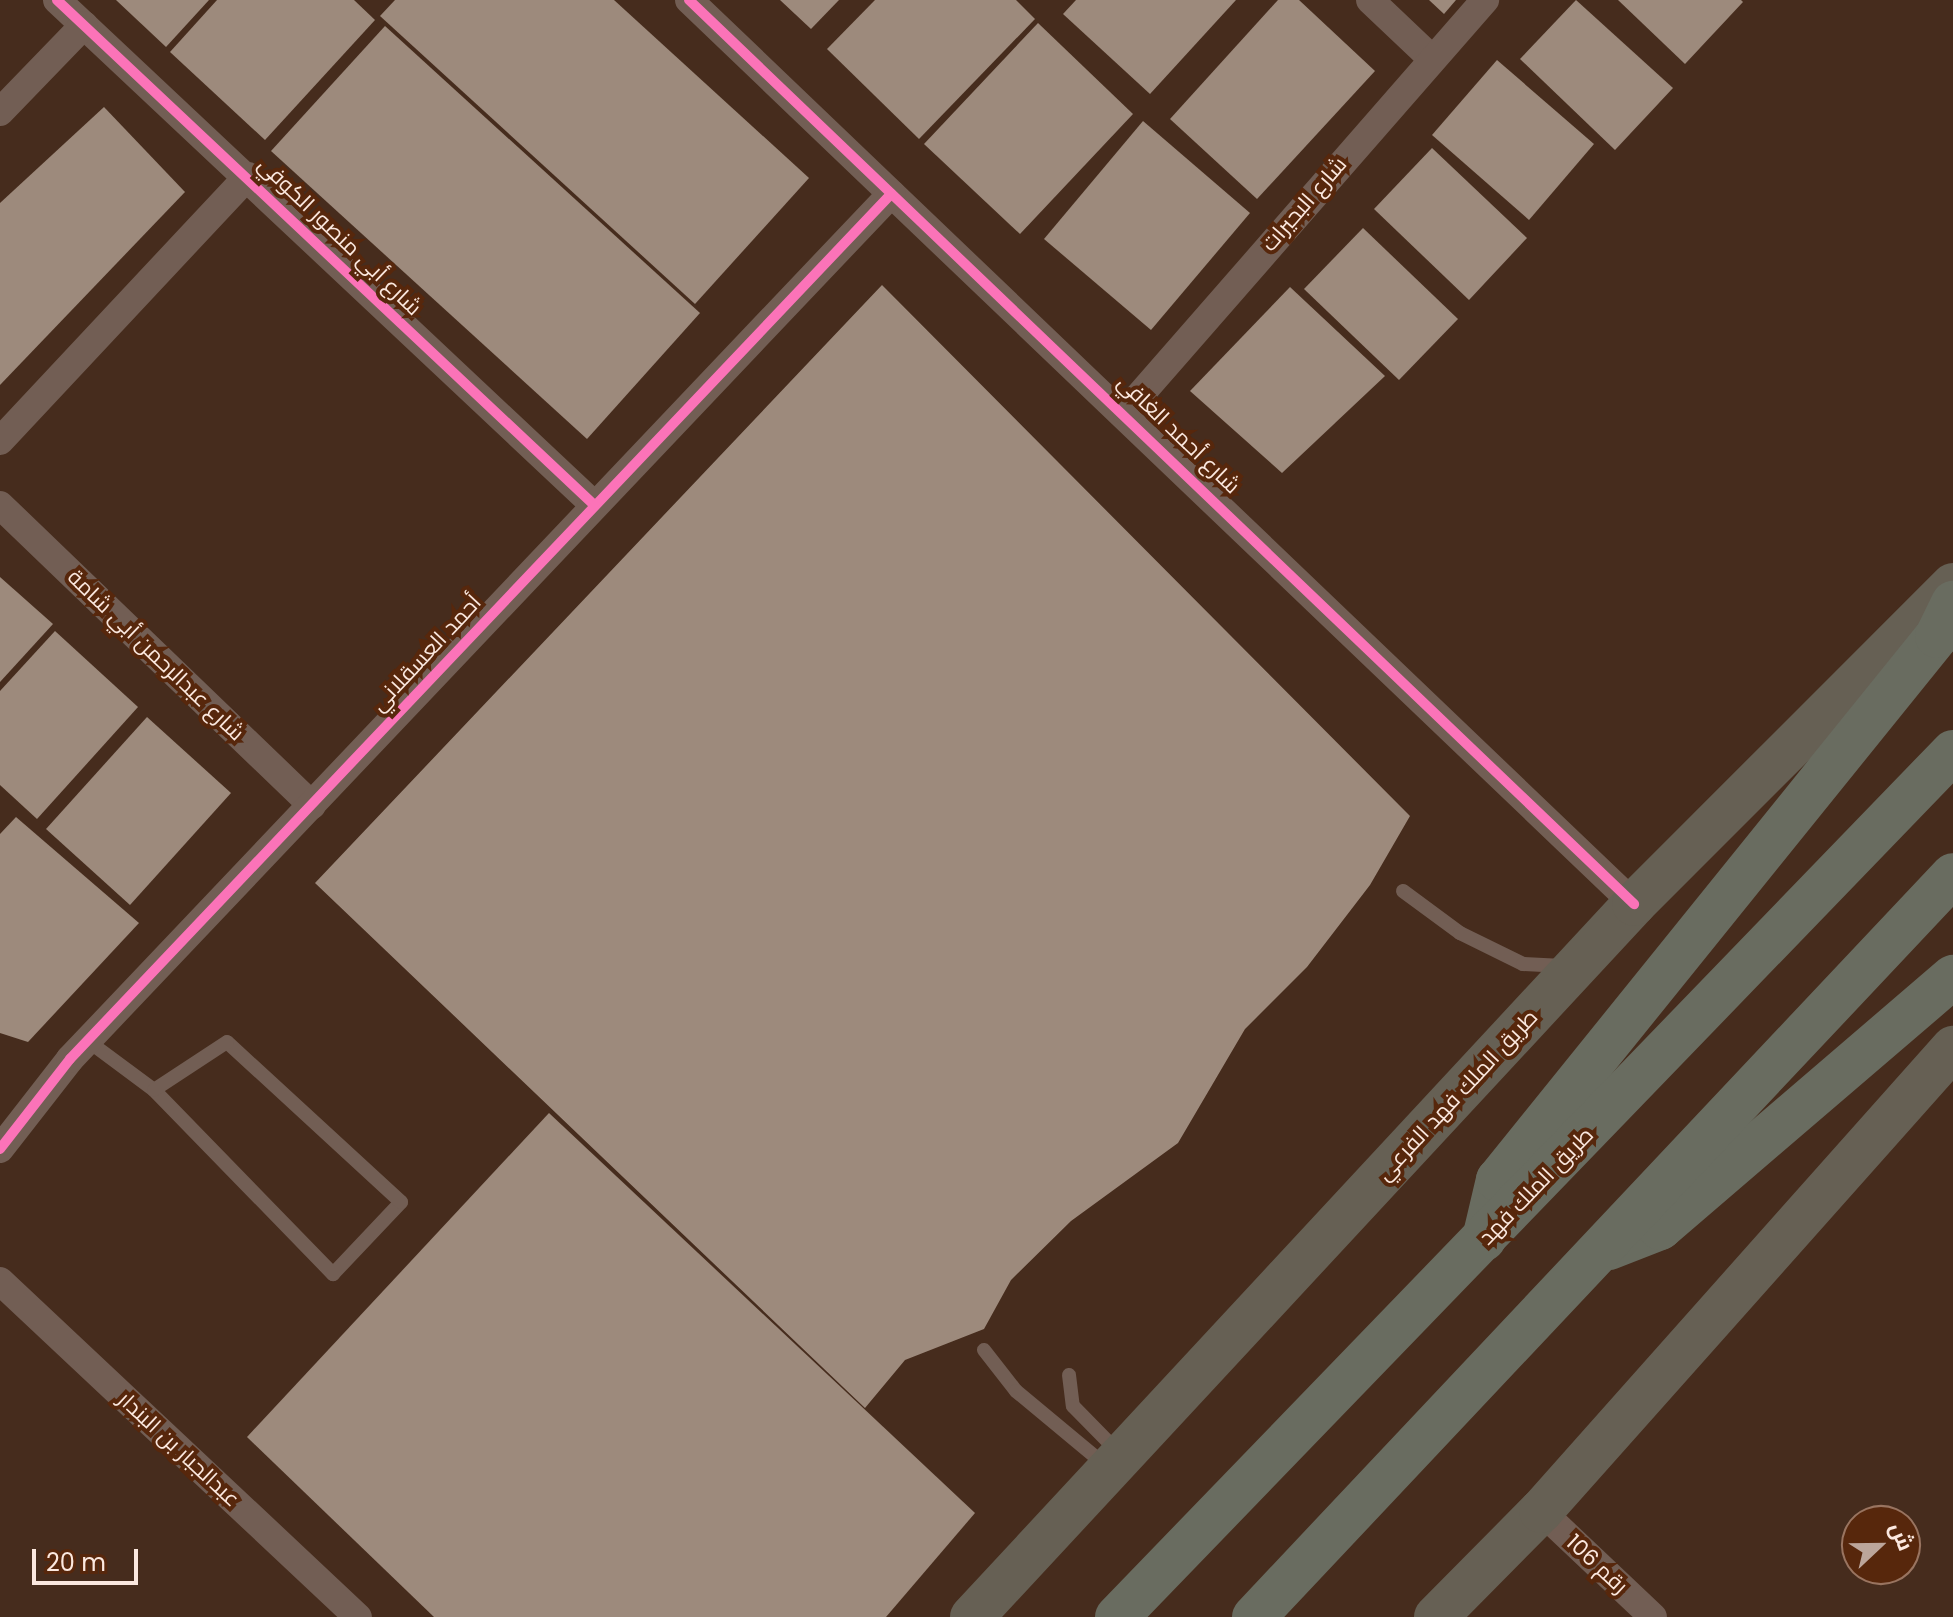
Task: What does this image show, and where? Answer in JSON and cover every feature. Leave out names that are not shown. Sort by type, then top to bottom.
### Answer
[{"type":"highway","points":[[1484,1239],[1498,1180],[1937,636],[1953,603]]},
{"type":"highway","name":"طريق الملك فهد","points":[[1117,1617],[1953,752]]},
{"type":"highway","points":[[1254,1617],[1953,875]]},
{"type":"highway","points":[[1592,1255],[1660,1228],[1953,977]]},
{"type":"main road","name":"طريق الملك فهد الفرعي","points":[[972,1617],[1575,966],[1953,585]]},
{"type":"main road","points":[[1436,1617],[1541,1511],[1953,1048]]},
{"type":"street","name":"شارع أبي منصور الكوفي","points":[[57,0],[248,176],[592,503]]},
{"type":"street","name":"شارع أحمد الغافي","points":[[689,0],[891,194],[1126,411],[1634,904]]},
{"type":"street","points":[[1370,0],[1430,57]]},
{"type":"street","name":"شارع البحيرات","points":[[1126,411],[1430,57],[1485,0]]},
{"type":"street","points":[[0,112],[84,25]]},
{"type":"street","points":[[0,441],[248,176]]},
{"type":"street","name":"أحمد العسقلاني","points":[[5,1134],[88,1041],[592,503],[756,343],[891,194]]},
{"type":"street","name":"شارع عبدالرحمن أبي شامة","points":[[0,505],[312,805]]},
{"type":"street","name":"عبدالجبار بن البندار","points":[[0,1281],[358,1617]]},
{"type":"street","name":"رقم 106","points":[[1541,1511],[1653,1617]]},
{"type":"lane","points":[[1403,891],[1460,933],[1523,964],[1575,966]]},
{"type":"lane","points":[[88,1041],[154,1090],[333,1274],[401,1202],[227,1042],[154,1090]]},
{"type":"lane","points":[[984,1350],[1016,1391],[1116,1463]]},
{"type":"lane","points":[[1069,1375],[1073,1406],[1116,1463]]},
{"type":"building","points":[[116,0],[209,0],[166,47]]},
{"type":"building","points":[[217,0],[354,0],[375,20],[265,140],[170,52]]},
{"type":"building","points":[[395,0],[614,0],[809,178],[695,304],[380,16]]},
{"type":"building","points":[[780,0],[839,0],[811,29]]},
{"type":"building","points":[[875,0],[1016,0],[1035,19],[919,139],[827,49]]},
{"type":"building","points":[[1076,0],[1236,0],[1150,94],[1063,14]]},
{"type":"building","points":[[1278,0],[1299,0],[1375,71],[1257,199],[1170,119]]},
{"type":"building","points":[[1429,0],[1456,0],[1444,14]]},
{"type":"building","points":[[1576,0],[1673,88],[1615,150],[1520,59]]},
{"type":"building","points":[[1618,0],[1741,0],[1743,2],[1685,64]]},
{"type":"building","points":[[1038,23],[1133,114],[1020,234],[924,144]]},
{"type":"building","points":[[385,26],[700,313],[587,439],[271,151]]},
{"type":"building","points":[[1497,60],[1594,144],[1529,220],[1432,135]]},
{"type":"building","points":[[104,107],[185,192],[0,385],[0,203]]},
{"type":"building","points":[[1143,121],[1250,213],[1151,330],[1044,239]]},
{"type":"building","points":[[1432,148],[1527,238],[1469,300],[1374,209]]},
{"type":"building","points":[[1363,228],[1458,319],[1399,380],[1304,289]]},
{"type":"building","points":[[882,285],[1410,816],[1370,885],[1307,967],[1245,1029],[1178,1143],[1071,1221],[1011,1280],[984,1329],[905,1360],[865,1408],[315,883]]},
{"type":"building","points":[[1290,287],[1385,376],[1282,473],[1190,391]]},
{"type":"building","points":[[0,577],[53,624],[0,682]]},
{"type":"building","points":[[55,631],[138,707],[37,819],[0,785],[0,691]]},
{"type":"building","points":[[147,717],[231,793],[130,905],[46,829]]},
{"type":"building","points":[[16,817],[139,923],[28,1042],[0,1033],[0,834]]},
{"type":"building","points":[[549,1113],[975,1513],[886,1617],[434,1617],[247,1437]]},
{"type":"cycle path","points":[[57,0],[592,503]]},
{"type":"cycle path","points":[[689,0],[1634,904]]},
{"type":"cycle path","points":[[0,1149],[70,1059],[891,194]]}]
